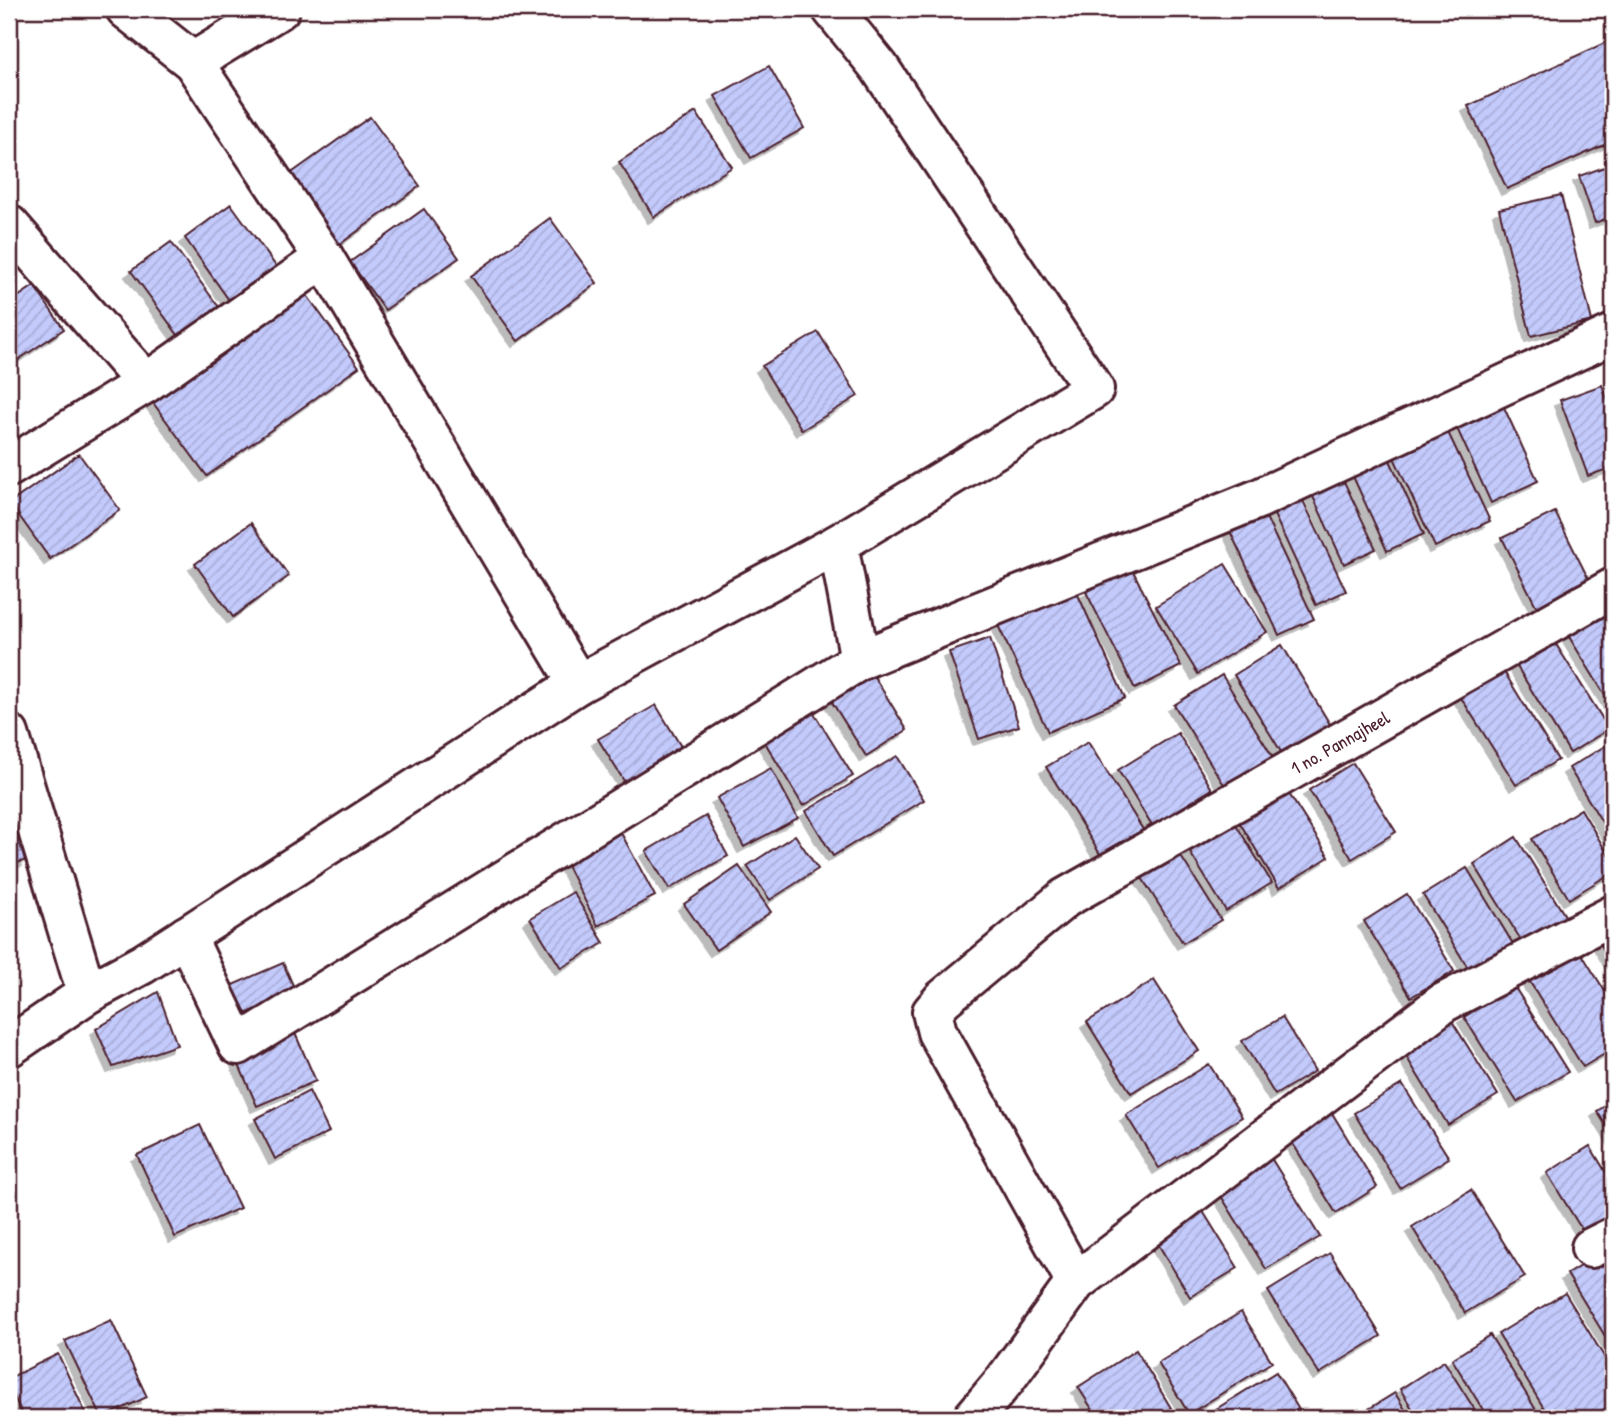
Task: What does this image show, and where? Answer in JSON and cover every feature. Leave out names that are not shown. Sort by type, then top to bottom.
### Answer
[{"type":"street","points":[[126,9],[193,62],[324,258],[578,684]]},
{"type":"street","points":[[193,62],[280,9]]},
{"type":"street","points":[[9,1047],[88,994],[186,936],[578,684],[838,544],[1094,389],[879,67],[832,9]]},
{"type":"street","points":[[9,226],[146,383]]},
{"type":"street","points":[[9,467],[146,383],[324,258]]},
{"type":"street","points":[[186,936],[238,1045],[860,660],[1258,499],[1613,334]]},
{"type":"street","points":[[838,544],[860,660]]},
{"type":"street","name":"1 no. Pannajheel","points":[[1076,1282],[937,1032],[932,1012],[943,999],[1065,898],[1515,640],[1613,588]]},
{"type":"street","points":[[9,734],[88,994]]},
{"type":"street","points":[[973,1418],[1005,1380],[1076,1282],[1443,1003],[1613,915]]},
{"type":"building","points":[[1613,39],[1613,141],[1507,189],[1468,106]]},
{"type":"building","points":[[769,66],[804,128],[751,158],[715,96]]},
{"type":"building","points":[[696,112],[732,167],[654,217],[619,162]]},
{"type":"building","points":[[370,117],[420,186],[336,247],[286,177]]},
{"type":"building","points":[[1613,164],[1613,216],[1595,223],[1579,176]]},
{"type":"building","points":[[1561,195],[1592,321],[1531,336],[1499,209]]},
{"type":"building","points":[[231,204],[283,276],[236,310],[185,238]]},
{"type":"building","points":[[424,209],[459,258],[385,310],[350,262]]},
{"type":"building","points":[[550,218],[597,283],[518,341],[471,276]]},
{"type":"building","points":[[171,242],[221,310],[181,339],[131,271]]},
{"type":"building","points":[[34,286],[64,329],[9,366],[9,303]]},
{"type":"building","points":[[301,287],[359,367],[207,476],[148,396]]},
{"type":"building","points":[[818,332],[858,396],[802,430],[762,366]]},
{"type":"building","points":[[1602,385],[1613,415],[1613,467],[1588,476],[1560,400]]},
{"type":"building","points":[[1502,403],[1538,481],[1491,503],[1455,424]]},
{"type":"building","points":[[1445,426],[1490,521],[1435,547],[1391,451]]},
{"type":"building","points":[[79,454],[120,510],[50,559],[10,503]]},
{"type":"building","points":[[1388,456],[1424,534],[1387,551],[1351,472]]},
{"type":"building","points":[[1340,473],[1376,549],[1344,564],[1309,488]]},
{"type":"building","points":[[1299,492],[1346,591],[1316,605],[1270,506]]},
{"type":"building","points":[[1263,511],[1314,619],[1279,635],[1228,527]]},
{"type":"building","points":[[1555,512],[1594,590],[1541,616],[1502,538]]},
{"type":"building","points":[[251,523],[289,576],[233,617],[195,564]]},
{"type":"building","points":[[1225,564],[1267,632],[1198,674],[1156,606]]},
{"type":"building","points":[[1132,569],[1181,666],[1135,689],[1086,592]]},
{"type":"building","points":[[1074,586],[1125,698],[1048,732],[996,621]]},
{"type":"building","points":[[1613,596],[1613,708],[1563,627]]},
{"type":"building","points":[[990,638],[1019,726],[979,739],[949,652]]},
{"type":"building","points":[[1554,641],[1609,729],[1570,753],[1516,665]]},
{"type":"building","points":[[1282,645],[1331,726],[1283,755],[1234,675]]},
{"type":"building","points":[[1503,670],[1558,760],[1516,785],[1460,696]]},
{"type":"building","points":[[872,673],[907,730],[866,756],[830,699]]},
{"type":"building","points":[[1222,675],[1274,759],[1226,788],[1174,705]]},
{"type":"building","points":[[656,705],[686,755],[629,789],[598,739]]},
{"type":"building","points":[[809,705],[853,776],[803,806],[760,734]]},
{"type":"building","points":[[1178,733],[1212,789],[1152,826],[1118,770]]},
{"type":"building","points":[[1613,741],[1613,840],[1569,768]]},
{"type":"building","points":[[1088,742],[1147,836],[1105,862],[1046,767]]},
{"type":"building","points":[[897,756],[924,800],[833,856],[806,811]]},
{"type":"building","points":[[1353,763],[1396,832],[1352,859],[1309,790]]},
{"type":"building","points":[[771,768],[798,818],[744,847],[717,798]]},
{"type":"building","points":[[1286,789],[1329,857],[1279,888],[1237,818]]},
{"type":"building","points":[[9,800],[28,860],[9,865]]},
{"type":"building","points":[[1581,809],[1613,863],[1613,872],[1569,899],[1532,839]]},
{"type":"building","points":[[706,816],[728,856],[669,889],[646,851]]},
{"type":"building","points":[[1232,818],[1272,883],[1226,911],[1186,846]]},
{"type":"building","points":[[620,831],[655,896],[598,926],[564,860]]},
{"type":"building","points":[[795,835],[818,869],[770,900],[747,866]]},
{"type":"building","points":[[1516,837],[1567,919],[1524,945],[1474,864]]},
{"type":"building","points":[[1175,847],[1221,920],[1183,943],[1137,870]]},
{"type":"building","points":[[739,866],[771,912],[716,950],[684,904]]},
{"type":"building","points":[[1467,868],[1513,944],[1470,971],[1423,895]]},
{"type":"building","points":[[573,892],[604,943],[561,968],[530,918]]},
{"type":"building","points":[[1407,894],[1454,971],[1411,997],[1364,921]]},
{"type":"building","points":[[1613,923],[1613,965],[1593,932]]},
{"type":"building","points":[[1578,948],[1613,1004],[1613,1049],[1583,1067],[1528,979]]},
{"type":"building","points":[[283,963],[296,992],[241,1016],[228,987]]},
{"type":"building","points":[[1154,980],[1199,1051],[1131,1093],[1087,1022]]},
{"type":"building","points":[[1514,986],[1568,1072],[1517,1102],[1464,1017]]},
{"type":"building","points":[[158,992],[177,1045],[113,1067],[96,1029]]},
{"type":"building","points":[[1282,1017],[1315,1071],[1275,1095],[1242,1041]]},
{"type":"building","points":[[1450,1018],[1498,1095],[1448,1125],[1401,1048]]},
{"type":"building","points":[[294,1031],[316,1081],[257,1106],[235,1056]]},
{"type":"building","points":[[1209,1064],[1242,1117],[1159,1168],[1126,1115]]},
{"type":"building","points":[[1402,1084],[1449,1158],[1400,1188],[1354,1113]]},
{"type":"building","points":[[309,1091],[329,1132],[275,1159],[255,1119]]},
{"type":"building","points":[[1613,1101],[1613,1137],[1597,1111]]},
{"type":"building","points":[[1332,1113],[1377,1187],[1336,1213],[1290,1139]]},
{"type":"building","points":[[200,1125],[240,1208],[175,1237],[137,1155]]},
{"type":"building","points":[[1590,1146],[1613,1184],[1613,1223],[1587,1238],[1547,1173]]},
{"type":"building","points":[[1271,1158],[1320,1237],[1266,1269],[1218,1191]]},
{"type":"building","points":[[1471,1190],[1525,1277],[1465,1313],[1412,1227]]},
{"type":"building","points":[[1196,1200],[1238,1268],[1190,1297],[1149,1229]]},
{"type":"building","points":[[1608,1249],[1613,1258],[1613,1349],[1567,1274]]},
{"type":"building","points":[[1330,1253],[1381,1336],[1319,1374],[1268,1291]]},
{"type":"building","points":[[1565,1293],[1613,1371],[1613,1404],[1589,1418],[1550,1418],[1498,1334]]},
{"type":"building","points":[[1241,1312],[1272,1362],[1189,1414],[1158,1363]]},
{"type":"building","points":[[111,1320],[147,1397],[102,1418],[65,1341]]},
{"type":"building","points":[[1490,1335],[1541,1418],[1488,1418],[1452,1359]]},
{"type":"building","points":[[1136,1350],[1171,1408],[1154,1418],[1098,1418],[1078,1387]]},
{"type":"building","points":[[58,1354],[88,1418],[24,1418],[9,1386],[9,1378]]},
{"type":"building","points":[[1444,1361],[1480,1418],[1418,1418],[1400,1389]]},
{"type":"building","points":[[1276,1372],[1304,1418],[1211,1418],[1208,1414]]},
{"type":"building","points":[[1395,1393],[1410,1418],[1354,1418]]}]
